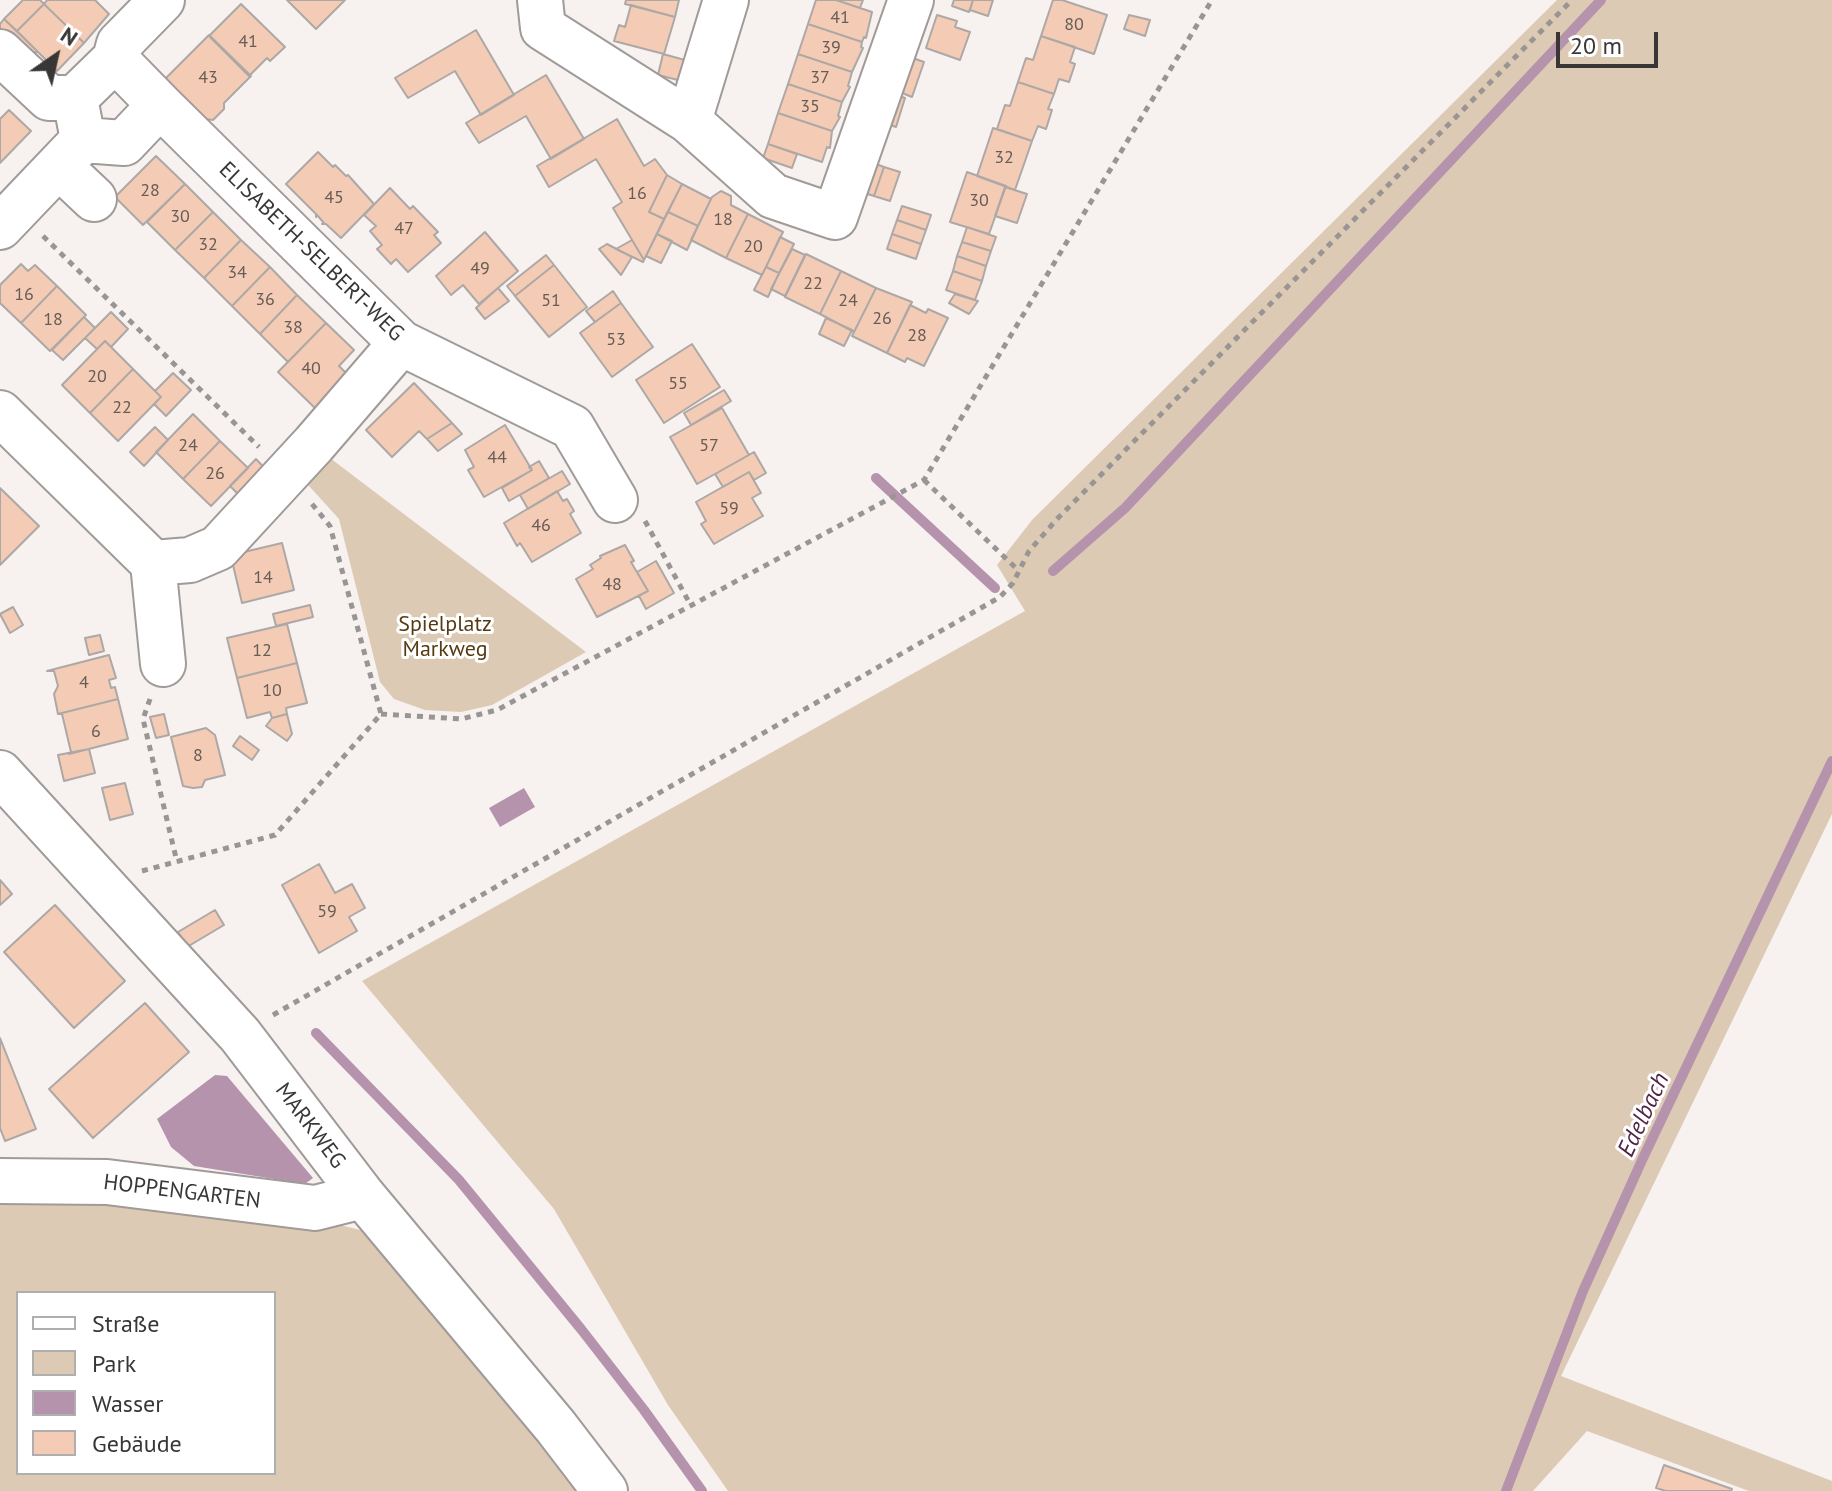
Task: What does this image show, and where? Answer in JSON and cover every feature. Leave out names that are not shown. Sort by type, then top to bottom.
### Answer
[{"type":"street","points":[[94,199],[71,153],[75,98],[115,59],[119,44],[162,0]]},
{"type":"street","points":[[540,0],[543,28],[689,121],[773,196],[835,217],[911,0]]},
{"type":"street","points":[[689,121],[726,0]]},
{"type":"street","points":[[0,52],[49,98],[75,98]]},
{"type":"street","name":"ELISABETH-SELBERT-WEG","points":[[115,59],[401,343],[572,427],[615,500]]},
{"type":"street","points":[[8,219],[71,153],[124,143],[160,105]]},
{"type":"street","points":[[153,563],[190,560],[218,548],[287,475],[401,343]]},
{"type":"street","points":[[0,413],[153,563],[163,664]]},
{"type":"street","name":"MARKWEG","points":[[0,773],[97,883],[240,1035],[363,1196],[556,1427],[605,1491]]},
{"type":"street","name":"HOPPENGARTEN","points":[[0,1181],[107,1182],[315,1208],[363,1196]]},
{"type":"path","points":[[381,714],[461,719],[497,710],[924,480],[1212,0]]},
{"type":"path","points":[[240,1035],[1000,597],[1013,583],[1029,551],[1057,519],[1572,0]]},
{"type":"path","points":[[8,219],[287,475],[330,526],[381,714]]},
{"type":"path","points":[[924,480],[1019,572]]},
{"type":"path","points":[[615,500],[640,512],[690,604]]},
{"type":"path","points":[[163,664],[143,719],[177,862]]},
{"type":"path","points":[[97,883],[275,835],[381,714]]},
{"type":"green space","points":[[1557,0],[1832,0],[1832,814],[1561,1376],[1832,1481],[1832,1491],[1749,1491],[1587,1431],[1533,1491],[728,1491],[668,1405],[554,1209],[362,981],[1025,611],[997,565],[1032,520]]},
{"type":"green space","name":"Spielplatz Markweg","points":[[322,452],[586,652],[492,705],[461,712],[425,710],[394,699],[380,682],[339,519],[300,476]]},
{"type":"green space","points":[[0,1191],[315,1219],[381,1235],[590,1491],[0,1491]]},
{"type":"water","points":[[524,788],[535,807],[500,827],[489,808]]},
{"type":"water","points":[[215,1075],[227,1076],[313,1178],[305,1184],[194,1166],[171,1147],[157,1119]]},
{"type":"building","points":[[23,0],[40,0],[44,4],[17,31],[4,19]]},
{"type":"building","points":[[47,0],[95,0],[109,14],[84,43],[44,4]]},
{"type":"building","points":[[287,0],[345,0],[316,29]]},
{"type":"building","points":[[626,0],[679,0],[675,17],[625,4]]},
{"type":"building","points":[[816,0],[836,0],[872,12],[866,38],[862,42],[808,24]]},
{"type":"building","points":[[836,0],[863,0],[860,8]]},
{"type":"building","points":[[954,0],[973,0],[969,12],[952,6]]},
{"type":"building","points":[[973,0],[993,0],[988,16],[970,10]]},
{"type":"building","points":[[1053,0],[1062,0],[1107,15],[1094,54],[1041,36]]},
{"type":"building","points":[[44,4],[84,43],[57,71],[17,31]]},
{"type":"building","points":[[241,4],[285,47],[270,61],[267,58],[249,76],[209,36]]},
{"type":"building","points":[[631,5],[675,17],[664,54],[614,41],[619,25],[625,27]]},
{"type":"building","points":[[937,15],[957,21],[955,27],[970,32],[960,60],[926,48]]},
{"type":"building","points":[[1129,15],[1150,20],[1145,36],[1124,29]]},
{"type":"building","points":[[4,19],[37,51],[21,67],[0,47],[0,24]]},
{"type":"building","points":[[808,24],[862,42],[863,48],[852,72],[798,54]]},
{"type":"building","points":[[476,30],[514,95],[481,115],[455,71],[408,98],[395,78]]},
{"type":"building","points":[[209,35],[251,76],[224,103],[224,109],[213,120],[206,119],[165,79]]},
{"type":"building","points":[[1041,36],[1075,47],[1070,62],[1075,64],[1069,82],[1059,79],[1054,94],[1018,82],[1026,58],[1033,60]]},
{"type":"building","points":[[663,54],[692,62],[686,82],[658,75]]},
{"type":"building","points":[[798,54],[852,72],[850,87],[842,102],[788,84]]},
{"type":"building","points":[[907,56],[924,62],[912,97],[895,90]]},
{"type":"building","points":[[546,75],[584,139],[551,159],[526,116],[479,143],[466,123]]},
{"type":"building","points":[[1018,82],[1054,94],[1048,109],[1052,110],[1046,129],[1038,126],[1032,141],[997,129],[1005,105],[1010,106]]},
{"type":"building","points":[[788,84],[842,102],[840,117],[832,131],[778,113]]},
{"type":"building","points":[[891,93],[905,98],[896,127],[881,122]]},
{"type":"building","points":[[9,110],[31,131],[0,163],[0,119]]},
{"type":"building","points":[[778,113],[832,131],[830,148],[827,147],[822,162],[768,144]]},
{"type":"building","points":[[617,119],[644,166],[655,159],[667,175],[649,212],[664,219],[644,260],[613,208],[622,202],[596,159],[549,187],[537,166]]},
{"type":"building","points":[[993,128],[1032,141],[1015,190],[977,176]]},
{"type":"building","points":[[768,144],[797,154],[792,168],[763,158]]},
{"type":"building","points":[[318,152],[333,167],[335,165],[348,175],[374,204],[341,238],[322,224],[286,184]]},
{"type":"building","points":[[156,156],[185,184],[143,225],[115,197]]},
{"type":"building","points":[[868,161],[884,167],[874,196],[858,191]]},
{"type":"building","points":[[884,167],[900,172],[890,201],[874,196]]},
{"type":"building","points":[[967,172],[1006,186],[989,234],[950,222]]},
{"type":"building","points":[[667,175],[682,184],[664,219],[649,212]]},
{"type":"building","points":[[185,184],[213,212],[175,250],[147,222]]},
{"type":"building","points":[[682,184],[711,199],[698,226],[668,212]]},
{"type":"building","points":[[1005,187],[1027,194],[1017,223],[995,216]]},
{"type":"building","points":[[390,188],[438,232],[434,235],[441,243],[408,272],[396,259],[391,264],[377,249],[382,245],[370,231],[376,226],[364,215]]},
{"type":"building","points":[[721,191],[731,196],[731,205],[748,214],[726,258],[691,240],[712,197]]},
{"type":"building","points":[[902,206],[931,215],[926,230],[897,220]]},
{"type":"building","points":[[213,212],[241,240],[204,278],[175,250]]},
{"type":"building","points":[[668,212],[698,226],[687,250],[657,234]]},
{"type":"building","points":[[748,214],[783,232],[762,275],[726,258]]},
{"type":"building","points":[[897,220],[926,230],[921,244],[892,234]]},
{"type":"building","points":[[967,227],[996,237],[991,251],[962,242]]},
{"type":"building","points":[[485,232],[518,271],[479,304],[463,285],[451,295],[436,276]]},
{"type":"building","points":[[657,234],[672,241],[661,263],[646,256]]},
{"type":"building","points":[[892,234],[921,244],[916,259],[887,249]]},
{"type":"building","points":[[780,237],[794,244],[779,273],[766,267]]},
{"type":"building","points":[[241,240],[270,267],[232,306],[204,278]]},
{"type":"building","points":[[632,240],[644,260],[643,262],[616,249]]},
{"type":"building","points":[[962,242],[991,251],[986,266],[957,256]]},
{"type":"building","points":[[607,244],[632,257],[621,275],[599,249]]},
{"type":"building","points":[[792,249],[805,255],[785,296],[771,289]]},
{"type":"building","points":[[806,254],[841,271],[820,314],[785,297]]},
{"type":"building","points":[[546,255],[554,265],[515,296],[507,286]]},
{"type":"building","points":[[957,256],[986,266],[982,281],[953,271]]},
{"type":"building","points":[[21,264],[28,271],[35,265],[57,286],[21,323],[0,303],[0,285]]},
{"type":"building","points":[[554,265],[587,307],[549,337],[515,296]]},
{"type":"building","points":[[270,267],[297,295],[260,334],[232,306]]},
{"type":"building","points":[[766,267],[779,273],[768,297],[754,290]]},
{"type":"building","points":[[841,271],[876,288],[854,332],[820,314]]},
{"type":"building","points":[[953,271],[982,281],[975,300],[946,290]]},
{"type":"building","points":[[57,286],[86,315],[50,351],[21,323]]},
{"type":"building","points":[[498,288],[509,301],[485,319],[476,308]]},
{"type":"building","points":[[876,288],[912,302],[887,353],[852,336]]},
{"type":"building","points":[[613,291],[621,303],[595,322],[586,311]]},
{"type":"building","points":[[955,294],[978,301],[969,314],[949,303]]},
{"type":"building","points":[[297,295],[326,323],[288,362],[260,334]]},
{"type":"building","points":[[621,303],[653,347],[612,377],[580,333]]},
{"type":"building","points":[[910,305],[948,318],[924,366],[907,358],[905,362],[887,353]]},
{"type":"building","points":[[111,312],[128,329],[111,347],[105,341],[97,349],[85,338]]},
{"type":"building","points":[[84,317],[95,328],[63,360],[52,350]]},
{"type":"building","points":[[826,318],[852,330],[844,346],[819,334]]},
{"type":"building","points":[[326,323],[354,350],[339,366],[350,377],[317,410],[278,372]]},
{"type":"building","points":[[105,341],[133,369],[90,413],[62,385]]},
{"type":"building","points":[[692,344],[720,387],[664,423],[636,380]]},
{"type":"building","points":[[133,369],[161,397],[118,441],[90,413]]},
{"type":"building","points":[[173,373],[191,390],[166,416],[154,404],[161,397],[155,391]]},
{"type":"building","points":[[414,383],[452,423],[427,439],[419,431],[392,457],[366,430]]},
{"type":"building","points":[[724,390],[731,401],[691,425],[684,413]]},
{"type":"building","points":[[722,408],[749,455],[697,484],[670,437]]},
{"type":"building","points":[[193,414],[220,441],[183,479],[156,452]]},
{"type":"building","points":[[452,423],[462,434],[438,451],[427,439]]},
{"type":"building","points":[[505,425],[532,470],[484,497],[468,470],[474,467],[465,450]]},
{"type":"building","points":[[155,427],[168,440],[144,466],[130,452]]},
{"type":"building","points":[[220,441],[248,468],[211,506],[183,479]]},
{"type":"building","points":[[754,452],[766,473],[754,480],[749,472],[723,487],[715,474]]},
{"type":"building","points":[[256,459],[271,475],[245,501],[230,486]]},
{"type":"building","points":[[539,461],[549,478],[509,501],[502,488],[532,470],[529,467]]},
{"type":"building","points":[[562,471],[570,484],[528,509],[520,495]]},
{"type":"building","points":[[749,472],[761,493],[752,498],[763,516],[714,544],[701,524],[706,521],[696,502]]},
{"type":"building","points":[[0,488],[39,526],[0,565]]},
{"type":"building","points":[[557,491],[563,501],[567,499],[574,511],[570,514],[581,533],[532,562],[520,543],[517,546],[504,523]]},
{"type":"building","points":[[282,543],[294,590],[242,603],[233,565],[244,552]]},
{"type":"building","points":[[625,545],[648,591],[597,617],[576,579],[593,569],[590,565],[600,556]]},
{"type":"building","points":[[656,561],[674,593],[646,609],[639,596],[648,591],[637,572]]},
{"type":"building","points":[[310,605],[313,617],[276,626],[273,614]]},
{"type":"building","points":[[13,607],[23,625],[10,633],[0,614]]},
{"type":"building","points":[[287,624],[297,663],[237,678],[227,638]]},
{"type":"building","points":[[100,635],[104,651],[89,655],[85,638]]},
{"type":"building","points":[[109,655],[116,678],[109,680],[111,688],[115,687],[118,699],[58,714],[54,694],[58,686],[54,671],[47,671]]},
{"type":"building","points":[[297,663],[307,703],[286,708],[287,714],[272,718],[270,712],[247,718],[237,678]]},
{"type":"building","points":[[118,699],[128,739],[69,754],[62,714],[58,714]]},
{"type":"building","points":[[164,714],[169,735],[156,738],[150,717]]},
{"type":"building","points":[[287,714],[292,734],[287,741],[266,726],[272,718]]},
{"type":"building","points":[[206,728],[215,735],[225,775],[205,780],[202,787],[183,786],[171,737]]},
{"type":"building","points":[[240,736],[259,750],[252,760],[233,746]]},
{"type":"building","points":[[89,749],[95,773],[64,781],[58,755]]},
{"type":"building","points":[[125,783],[133,814],[110,820],[102,788]]},
{"type":"building","points":[[319,864],[335,893],[352,884],[365,908],[349,917],[357,931],[319,953],[282,885]]},
{"type":"building","points":[[0,880],[12,894],[0,905]]},
{"type":"building","points":[[55,905],[125,981],[74,1028],[4,952]]},
{"type":"building","points":[[215,910],[224,925],[187,947],[178,932]]},
{"type":"building","points":[[145,1003],[189,1052],[93,1138],[49,1089]]},
{"type":"building","points":[[0,1038],[36,1129],[5,1141],[0,1128]]},
{"type":"building","points":[[1664,1465],[1732,1489],[1666,1491],[1656,1488]]},
{"type":"waterway","points":[[1053,571],[1125,508],[1601,0]]},
{"type":"waterway","points":[[876,478],[995,588]]},
{"type":"waterway","name":"Edelbach","points":[[1506,1491],[1583,1291],[1832,761]]},
{"type":"waterway","points":[[316,1033],[459,1180],[581,1329],[702,1491]]}]
